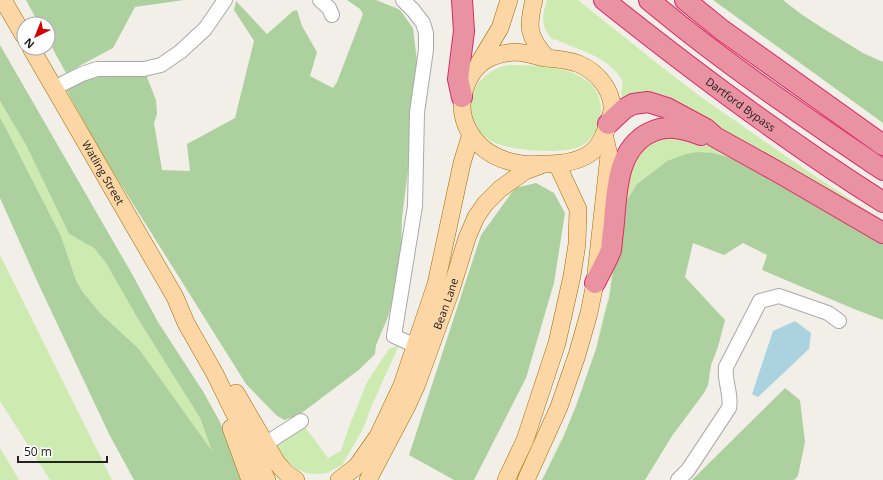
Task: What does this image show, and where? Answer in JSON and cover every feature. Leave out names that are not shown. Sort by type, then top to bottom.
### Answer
[{"type":"highway","points":[[462,0],[464,31],[458,79],[462,97]]},
{"type":"highway","name":"Dartford Bypass","points":[[604,0],[665,49],[783,135],[883,202]]},
{"type":"highway","points":[[649,0],[678,25],[807,119],[883,170]]},
{"type":"highway","points":[[685,0],[722,30],[883,145]]},
{"type":"highway","points":[[606,129],[628,106],[648,102],[661,106],[674,111],[706,129],[715,137],[883,233]]},
{"type":"highway","points":[[595,283],[611,249],[620,176],[626,156],[634,145],[645,135],[659,129],[667,128],[675,128],[702,136],[715,137]]},
{"type":"main road","points":[[4,0],[16,22]]},
{"type":"main road","points":[[477,66],[490,57],[509,53],[521,53],[565,60],[579,64],[590,70],[598,77],[607,89],[612,111],[606,129],[597,146],[589,154],[572,161],[557,164],[526,165],[501,159],[484,149],[466,126],[462,97],[468,82],[477,66],[487,52],[500,28],[509,0]]},
{"type":"main road","points":[[534,0],[530,19],[532,36],[536,45],[547,58]]},
{"type":"main road","name":"Watling Street","points":[[36,56],[175,297],[186,323],[215,374],[267,480]]},
{"type":"main road","points":[[526,480],[559,407],[577,355],[589,313],[595,283],[609,155],[606,129]]},
{"type":"main road","name":"Bean Lane","points":[[339,480],[357,466],[378,436],[402,385],[436,284],[462,163],[471,134]]},
{"type":"main road","points":[[506,480],[525,440],[555,351],[572,276],[577,244],[578,209],[557,164]]},
{"type":"main road","name":"Bean Lane","points":[[368,480],[407,406],[451,290],[467,238],[478,214],[497,191],[525,171],[540,166],[557,164]]},
{"type":"main road","points":[[175,297],[179,321],[218,396],[250,480]]},
{"type":"main road","name":"Watling Street","points":[[175,297],[185,309],[265,444],[280,466],[296,480]]},
{"type":"lane","points":[[54,88],[82,74],[97,69],[144,68],[161,65],[180,52],[205,29],[225,0]]},
{"type":"lane","points":[[320,0],[329,8],[332,15]]},
{"type":"lane","points":[[403,0],[423,23],[426,32],[426,50],[418,106],[415,206],[394,336],[407,342],[416,343]]},
{"type":"lane","points":[[678,480],[688,470],[729,408],[730,400],[726,367],[760,301],[779,296],[828,313],[839,321]]},
{"type":"lane","points":[[265,444],[301,421]]},
{"type":"green space","points":[[26,0],[184,0],[135,7],[113,48],[66,73],[56,55],[56,16],[35,16]]},
{"type":"green space","points":[[347,0],[376,0],[396,8],[400,10],[413,28],[418,70],[402,218],[401,255],[396,287],[388,317],[376,345],[375,354],[360,369],[299,415],[284,420],[276,415],[246,384],[103,156],[67,91],[68,87],[84,75],[145,72],[156,100],[157,114],[154,123],[162,170],[190,171],[187,144],[235,118],[254,41],[234,10],[236,1],[267,34],[293,11],[297,10],[302,26],[317,52],[310,76],[333,88],[337,82],[363,14],[360,9]]},
{"type":"green space","points":[[547,0],[578,0],[701,97],[874,215],[872,217],[782,168],[623,99],[621,93],[623,82],[610,66],[593,55],[555,39],[553,40],[549,35],[543,21]]},
{"type":"green space","points":[[713,0],[783,0],[824,29],[863,53],[883,62],[883,123]]},
{"type":"green space","points":[[0,45],[158,322],[204,393],[220,422],[242,480],[134,480],[109,434],[0,198],[0,117],[61,236],[76,280],[82,291],[101,314],[139,349],[212,451],[200,418],[138,319],[106,263],[94,248],[69,234],[26,145],[0,101]]},
{"type":"green space","points":[[509,65],[536,66],[566,71],[579,76],[590,84],[598,94],[601,108],[601,120],[591,138],[579,147],[558,151],[545,151],[504,146],[485,137],[476,127],[471,116],[470,105],[473,94],[478,84],[486,75],[496,69]]},
{"type":"green space","points":[[0,101],[26,145],[69,234],[94,248],[106,263],[138,319],[200,418],[213,453],[139,349],[101,314],[82,291],[76,280],[61,236],[0,117]]},
{"type":"green space","points":[[661,137],[688,138],[722,151],[840,218],[731,158],[667,161],[639,182],[614,266],[606,312],[596,348],[609,294],[613,255],[627,177],[640,150]]},
{"type":"green space","points":[[697,152],[713,153],[731,158],[883,242],[883,320],[762,270],[767,255],[743,243],[724,255],[693,243],[685,277],[725,320],[718,347],[711,365],[708,385],[704,393],[672,436],[645,480],[542,480],[563,438],[596,349],[609,298],[623,207],[637,184],[667,161],[686,154]]},
{"type":"green space","points":[[536,183],[554,193],[565,213],[554,283],[526,378],[474,480],[454,480],[409,455],[481,235],[515,188]]},
{"type":"green space","points":[[0,255],[112,480],[50,480],[0,401]]},
{"type":"green space","points":[[399,345],[363,429],[342,465],[327,473],[306,473],[297,469],[285,459],[276,443],[303,424],[328,458],[341,451],[367,382],[389,349]]},
{"type":"green space","points":[[594,352],[585,384],[563,438],[541,480],[566,430],[581,393]]},
{"type":"green space","points":[[785,388],[800,400],[805,442],[798,476],[794,480],[692,480]]},
{"type":"green space","points":[[0,448],[19,480],[0,480]]},
{"type":"water","points":[[795,321],[811,333],[809,349],[758,397],[752,394],[773,331]]}]
